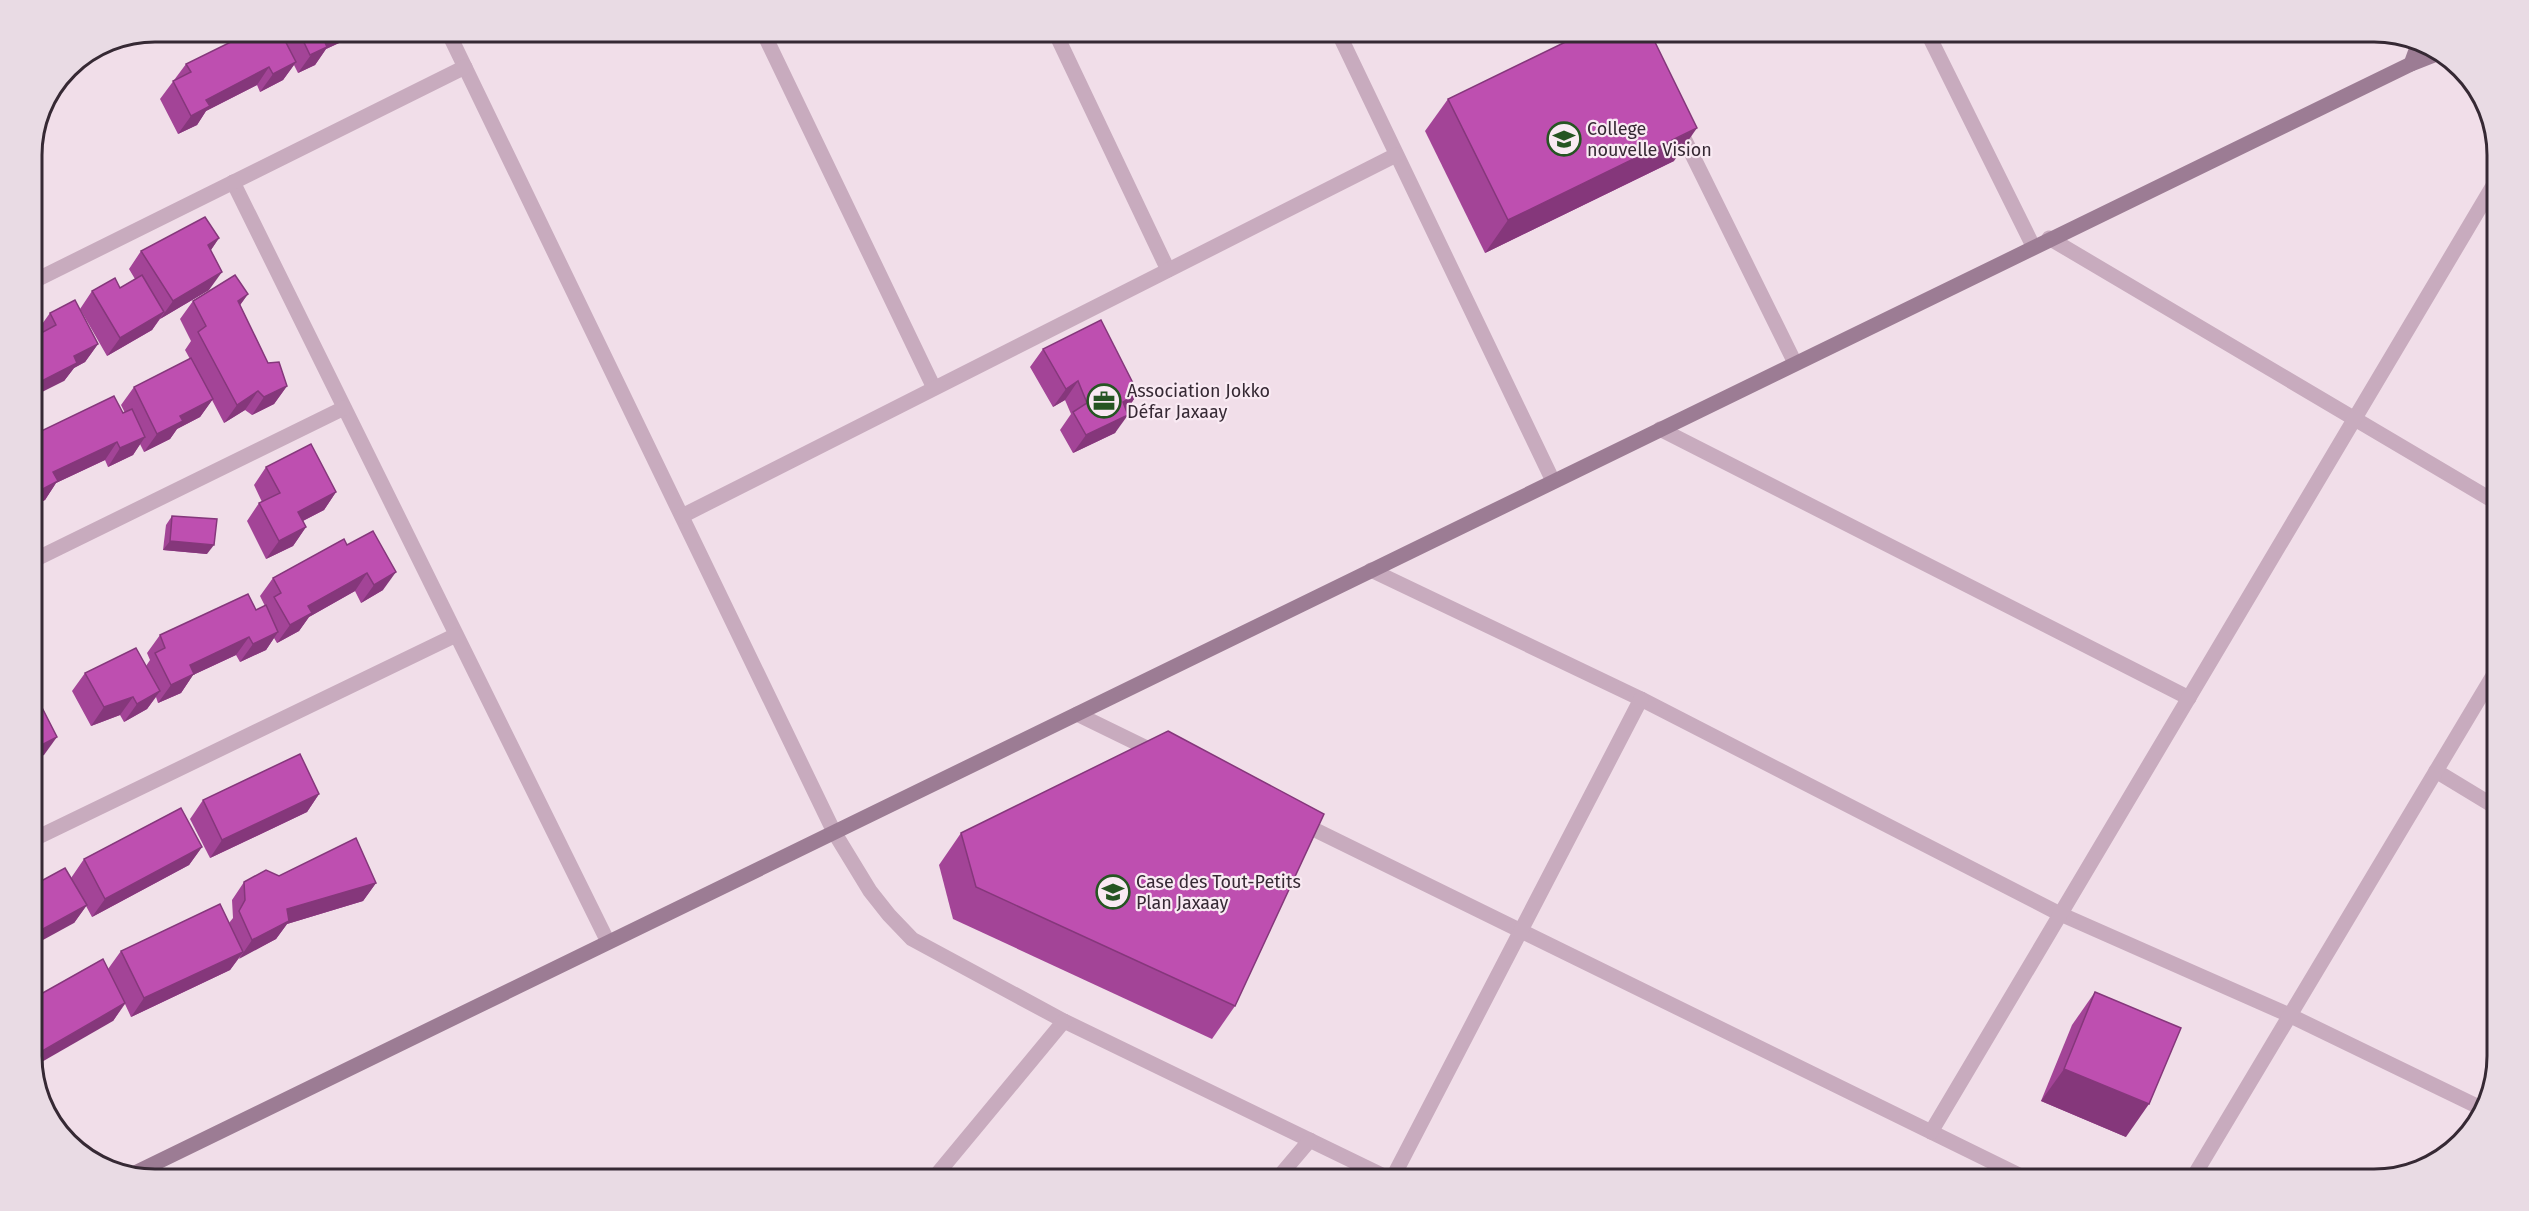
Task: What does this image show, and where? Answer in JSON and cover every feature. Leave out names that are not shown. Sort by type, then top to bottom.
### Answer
[{"type":"street","points":[[453,42],[834,832],[870,891],[888,915],[912,939],[1064,1021],[1370,1169]]},
{"type":"street","points":[[768,42],[934,388]]},
{"type":"street","points":[[1060,42],[1168,270]]},
{"type":"street","points":[[1343,42],[1553,481]]},
{"type":"street","points":[[1932,42],[2033,246]]},
{"type":"street","points":[[2411,64],[2416,50]]},
{"type":"street","points":[[150,1169],[608,942],[2049,238],[2429,57]]},
{"type":"street","points":[[42,277],[465,67]]},
{"type":"street","points":[[1673,117],[1795,363]]},
{"type":"street","points":[[682,516],[1396,155]]},
{"type":"street","points":[[233,182],[608,942]]},
{"type":"street","points":[[1931,1132],[2058,913],[2357,419],[2487,196]]},
{"type":"street","points":[[2049,238],[2487,497]]},
{"type":"street","points":[[42,556],[344,408]]},
{"type":"street","points":[[1660,429],[2189,698]]},
{"type":"street","points":[[1371,570],[1641,699],[2058,913],[2289,1015],[2475,1105]]},
{"type":"street","points":[[42,835],[456,634]]},
{"type":"street","points":[[2198,1169],[2487,686]]},
{"type":"street","points":[[1396,1169],[1641,699]]},
{"type":"street","points":[[1077,714],[1172,760]]},
{"type":"street","points":[[2436,771],[2487,801]]},
{"type":"street","points":[[1289,817],[2007,1169]]},
{"type":"street","points":[[941,1169],[1064,1021]]},
{"type":"street","points":[[1285,1169],[1310,1140]]},
{"type":"building","points":[[231,42],[286,42],[296,62],[273,74],[269,67],[206,100],[210,106],[191,116],[173,81],[191,72],[186,64]]},
{"type":"building","points":[[304,42],[325,42],[327,47],[310,55]]},
{"type":"building","points":[[1565,42],[1655,42],[1697,128],[1508,220],[1448,99]]},
{"type":"building","points":[[205,217],[219,238],[208,245],[222,272],[173,301],[141,251]]},
{"type":"building","points":[[142,275],[164,312],[120,338],[92,291],[115,278],[120,288]]},
{"type":"building","points":[[235,275],[248,294],[238,301],[268,363],[279,362],[287,386],[264,397],[258,391],[237,405],[198,332],[206,326],[193,301]]},
{"type":"building","points":[[75,300],[98,344],[74,356],[77,363],[42,381],[42,333],[56,325],[50,313]]},
{"type":"building","points":[[1101,320],[1138,393],[1123,402],[1128,415],[1086,435],[1073,412],[1087,403],[1078,381],[1066,389],[1043,349]]},
{"type":"building","points":[[191,358],[213,399],[180,416],[183,421],[157,434],[134,387]]},
{"type":"building","points":[[114,396],[123,413],[132,409],[145,437],[120,448],[117,442],[53,472],[58,481],[42,489],[42,431]]},
{"type":"building","points":[[311,444],[336,492],[298,512],[306,527],[279,541],[259,503],[280,493],[266,467]]},
{"type":"building","points":[[172,516],[217,519],[214,545],[170,541]]},
{"type":"building","points":[[373,531],[396,572],[374,585],[367,573],[308,606],[312,613],[290,625],[274,597],[281,593],[273,578],[344,539],[347,545]]},
{"type":"building","points":[[248,594],[256,610],[266,605],[278,632],[253,644],[249,637],[190,665],[194,674],[171,685],[155,653],[165,648],[160,635]]},
{"type":"building","points":[[136,648],[160,691],[137,704],[133,697],[104,707],[85,673]]},
{"type":"building","points":[[42,708],[57,737],[42,745]]},
{"type":"building","name":"Case des Tout-Petits Plan Jaxaay","points":[[1168,731],[1324,814],[1235,1006],[976,887],[961,833]]},
{"type":"building","points":[[300,754],[319,794],[222,840],[203,800]]},
{"type":"building","points":[[181,808],[202,847],[105,899],[84,859]]},
{"type":"building","points":[[356,838],[376,883],[287,909],[289,921],[252,940],[239,911],[245,900],[244,882],[266,870],[279,876]]},
{"type":"building","points":[[65,868],[87,905],[42,930],[42,881]]},
{"type":"building","points":[[220,904],[243,952],[144,998],[121,951]]},
{"type":"building","points":[[103,959],[125,1003],[42,1051],[42,993]]},
{"type":"building","points":[[2095,992],[2181,1028],[2149,1104],[2064,1069]]},
{"type":"place","name":"College nouvelle Vision","points":[[1564,139]]},
{"type":"place","name":"Association Jokko Défar Jaxaay","points":[[1104,401]]},
{"type":"place","name":"Case des Tout-Petits Plan Jaxaay","points":[[1113,892]]}]
